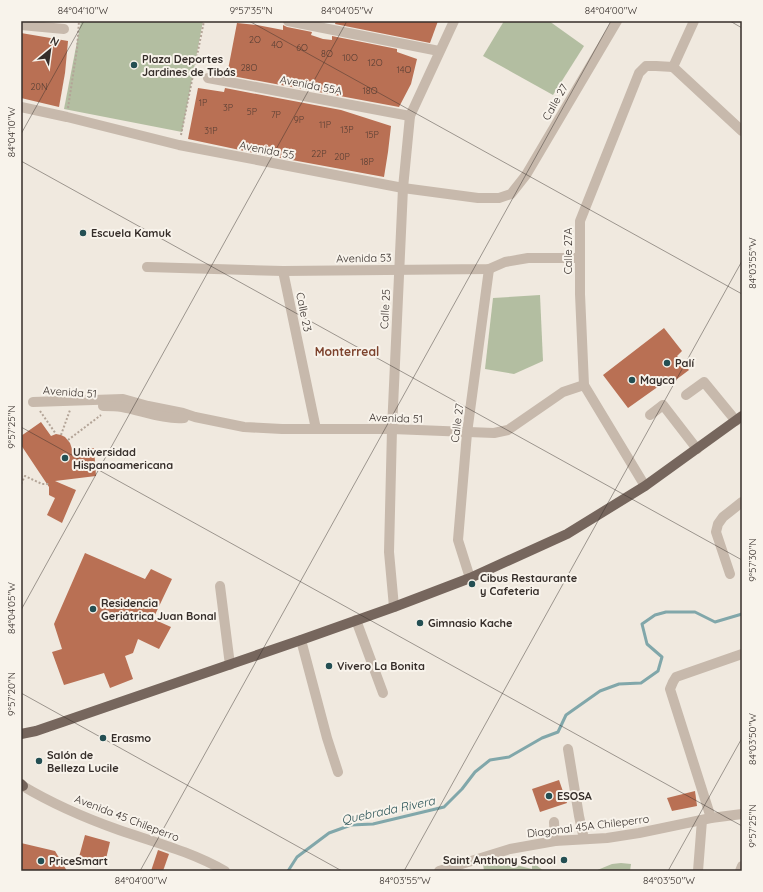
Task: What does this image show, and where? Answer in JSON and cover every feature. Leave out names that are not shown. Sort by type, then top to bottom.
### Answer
[{"type":"main road","points":[[21,734],[36,731],[230,665],[394,607],[470,578],[567,534],[645,486],[739,419]]},
{"type":"street","points":[[288,21],[439,51]]},
{"type":"street","name":"Calle 25","points":[[394,607],[389,552],[392,429],[403,188],[410,116],[454,21]]},
{"type":"street","name":"Calle 27","points":[[511,194],[526,175],[617,21]]},
{"type":"street","points":[[694,21],[673,67],[742,131]]},
{"type":"street","points":[[21,25],[64,29]]},
{"type":"street","name":"Calle 27A","points":[[645,486],[584,385],[580,294],[580,221],[639,73],[646,66],[673,67]]},
{"type":"street","name":"Avenida 55A","points":[[208,78],[410,116]]},
{"type":"street","name":"Avenida 55","points":[[21,107],[179,145],[403,188],[478,198],[499,198],[511,194]]},
{"type":"street","name":"Avenida 53","points":[[147,267],[283,271],[490,269],[505,262],[528,258],[580,258]]},
{"type":"street","name":"Calle 27","points":[[470,578],[458,540],[467,433],[490,269]]},
{"type":"street","name":"Calle 23","points":[[283,271],[316,429]]},
{"type":"street","points":[[686,395],[704,382],[739,419]]},
{"type":"street","name":"Avenida 51","points":[[34,402],[113,406],[183,413],[244,427],[392,429],[494,433],[508,430],[563,392],[584,385]]},
{"type":"street","name":"Avenida 51","points":[[34,402],[123,399],[148,406],[156,411]]},
{"type":"street","points":[[650,414],[663,405],[697,449]]},
{"type":"street","points":[[730,574],[716,532],[718,524],[723,517],[742,502]]},
{"type":"street","points":[[220,586],[230,665]]},
{"type":"street","points":[[356,620],[383,694]]},
{"type":"street","points":[[301,640],[327,738],[338,772]]},
{"type":"street","points":[[698,871],[707,819],[670,689],[676,677],[742,654]]},
{"type":"street","points":[[568,749],[584,839]]},
{"type":"street","name":"Avenida 45 Chileperro","points":[[22,785],[77,813],[202,860],[225,871]]},
{"type":"street","name":"Diagonal 45A Chileperro","points":[[439,871],[510,849],[555,841],[607,838],[707,819],[742,814]]},
{"type":"street","points":[[554,822],[555,841]]},
{"type":"street","points":[[740,871],[742,866]]},
{"type":"path","points":[[67,117],[77,49],[79,21]]},
{"type":"path","points":[[179,145],[204,21]]},
{"type":"path","points":[[34,402],[56,434]]},
{"type":"path","points":[[61,435],[70,405]]},
{"type":"path","points":[[68,440],[113,406]]},
{"type":"path","points":[[21,484],[25,476],[42,484],[49,484]]},
{"type":"green space","name":"Plaza Deportes Jardines de Tibás","points":[[81,21],[203,21],[182,132],[64,109]]},
{"type":"green space","points":[[504,21],[549,21],[584,46],[553,95],[483,56]]},
{"type":"green space","points":[[540,295],[543,361],[514,374],[485,369],[493,298]]},
{"type":"green space","points":[[511,857],[512,864],[532,869],[532,864],[544,871],[484,871],[483,864]]},
{"type":"green space","points":[[612,864],[631,864],[630,871],[595,871]]},
{"type":"building","points":[[336,21],[438,21],[430,43],[335,24]]},
{"type":"building","points":[[237,23],[283,30],[283,25],[312,32],[311,35],[323,39],[332,40],[332,36],[397,49],[397,52],[417,59],[411,84],[399,107],[227,75]]},
{"type":"building","points":[[21,33],[68,41],[65,73],[59,107],[21,98]]},
{"type":"building","points":[[198,88],[224,92],[225,88],[341,110],[391,126],[384,177],[188,139]]},
{"type":"building","points":[[664,328],[682,351],[677,356],[689,370],[669,385],[666,381],[628,408],[603,375]]},
{"type":"building","points":[[41,422],[51,436],[56,434],[65,437],[70,443],[72,449],[94,448],[96,476],[55,481],[76,490],[62,523],[47,515],[55,498],[49,495],[49,487],[21,445],[21,436]]},
{"type":"building","name":"Residencia Geriátrica Juan Bonal","points":[[85,553],[145,579],[151,569],[172,579],[153,619],[171,627],[159,649],[138,639],[133,653],[125,656],[133,679],[110,688],[104,673],[64,685],[52,652],[62,649],[54,624]]},
{"type":"building","name":"ESOSA","points":[[559,780],[567,803],[540,812],[532,789]]},
{"type":"building","points":[[695,791],[697,806],[672,811],[667,798]]},
{"type":"building","points":[[85,835],[110,842],[105,863],[79,857]]},
{"type":"building","name":"PriceSmart","points":[[21,843],[55,851],[67,871],[21,871]]},
{"type":"building","points":[[158,850],[169,854],[163,871],[151,871]]},
{"type":"waterway","name":"Quebrada Rivera","points":[[288,871],[297,857],[329,833],[351,825],[373,824],[444,807],[462,789],[475,772],[490,760],[509,757],[542,738],[558,732],[566,715],[600,691],[619,684],[641,683],[658,671],[662,657],[647,644],[642,624],[655,615],[666,612],[695,612],[715,622],[742,614]]},
{"type":"place","name":"Plaza Deportes Jardines de Tibás","points":[[134,65]]},
{"type":"place","name":"Escuela Kamuk","points":[[83,233]]},
{"type":"place","name":"Palí","points":[[667,363]]},
{"type":"place","name":"Mayca","points":[[632,380]]},
{"type":"place","name":"Universidad Hispanoamericana","points":[[65,458]]},
{"type":"place","name":"Cibus Restaurante y Cafeteria","points":[[472,584]]},
{"type":"place","name":"Residencia Geriátrica Juan Bonal","points":[[93,609]]},
{"type":"place","name":"Gimnasio Kache","points":[[420,623]]},
{"type":"place","name":"Vivero La Bonita","points":[[329,666]]},
{"type":"place","name":"Erasmo","points":[[103,738]]},
{"type":"place","name":"Salón de Belleza Lucile","points":[[39,761]]},
{"type":"place","name":"ESOSA","points":[[549,796]]},
{"type":"place","name":"Saint Anthony School","points":[[564,860]]},
{"type":"place","name":"PriceSmart","points":[[41,861]]},
{"type":"district","name":"Monterreal","points":[[347,351]]}]
